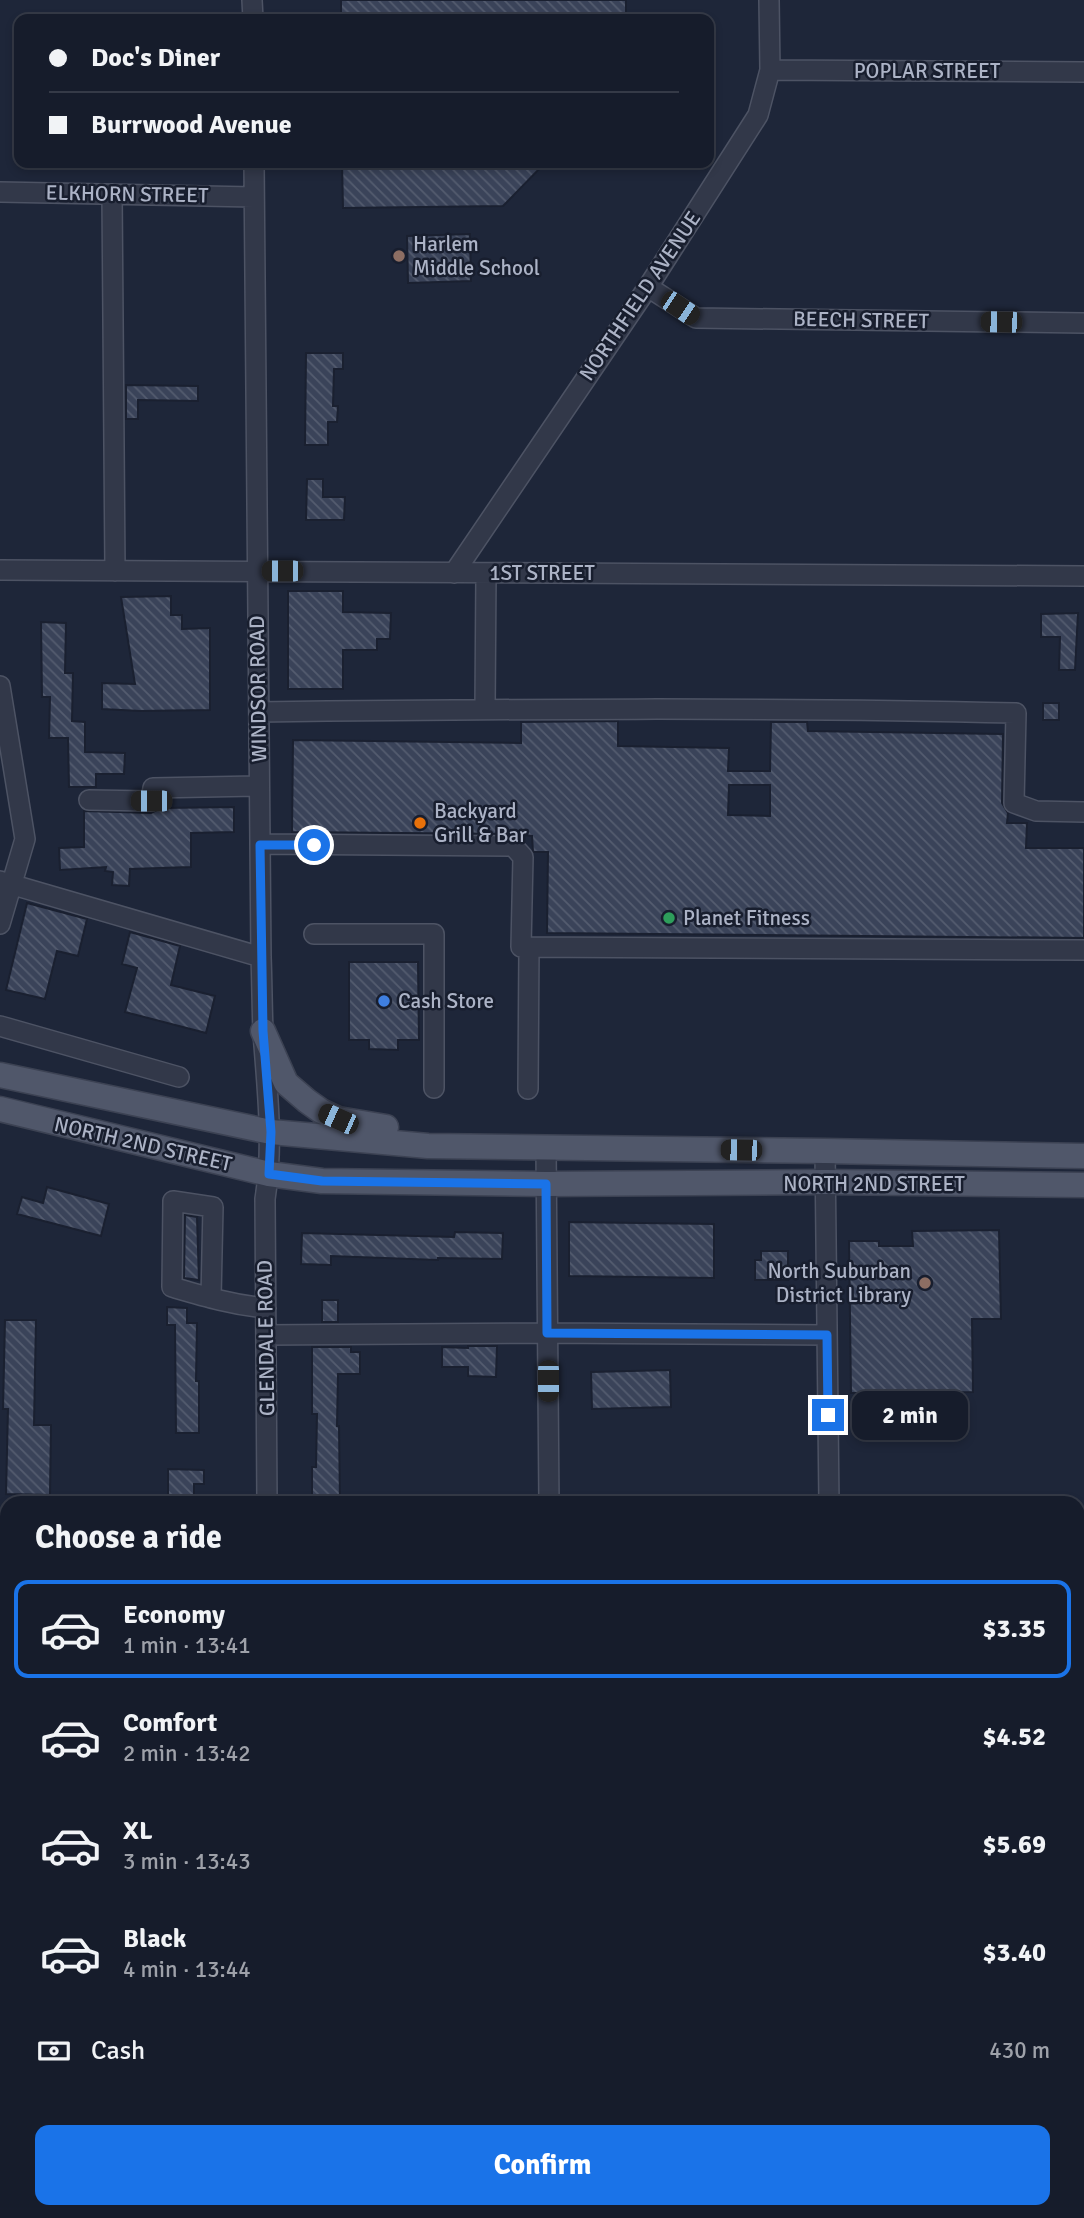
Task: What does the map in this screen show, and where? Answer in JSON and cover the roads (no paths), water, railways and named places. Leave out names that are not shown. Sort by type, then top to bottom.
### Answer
[{"type":"main road","points":[[263,1031],[286,1083],[321,1111],[338,1119],[388,1127],[428,1146]]},
{"type":"main road","name":"NORTH 2ND STREET","points":[[0,1075],[271,1132],[428,1146],[1084,1156]]},
{"type":"main road","name":"NORTH 2ND STREET","points":[[0,1109],[269,1174],[322,1181],[1084,1185]]},
{"type":"street","name":"NORTHFIELD AVENUE","points":[[454,573],[648,286],[758,115],[770,70],[769,0]]},
{"type":"street","name":"POPLAR STREET","points":[[770,70],[1084,72]]},
{"type":"street","name":"WINDSOR ROAD","points":[[254,168],[261,957],[263,1031],[271,1132],[269,1174]]},
{"type":"street","name":"ELKHORN STREET","points":[[0,192],[254,197]]},
{"type":"street","points":[[112,194],[115,570]]},
{"type":"street","name":"BEECH STREET","points":[[648,286],[696,318],[1084,323]]},
{"type":"street","name":"1ST STREET","points":[[0,570],[1084,576]]},
{"type":"street","points":[[485,709],[486,573]]},
{"type":"street","points":[[0,686],[25,839],[6,883],[0,924]]},
{"type":"street","points":[[258,712],[874,709],[1016,713],[1014,803],[1036,811],[1084,812]]},
{"type":"street","points":[[89,800],[151,801],[153,788],[259,786]]},
{"type":"street","points":[[260,845],[513,846],[523,857],[521,947],[1084,950]]},
{"type":"street","points":[[6,883],[261,957]]},
{"type":"street","points":[[314,934],[434,934],[434,1088]]},
{"type":"street","points":[[528,1089],[529,947]]},
{"type":"street","points":[[0,1026],[179,1077]]},
{"type":"street","points":[[546,1148],[548,1496]]},
{"type":"street","points":[[825,1151],[829,1496]]},
{"type":"street","name":"GLENDALE ROAD","points":[[267,1496],[265,1199],[269,1174]]},
{"type":"street","points":[[211,1298],[213,1207],[173,1201],[172,1287],[237,1306],[266,1308]]},
{"type":"street","points":[[266,1335],[827,1335]]},
{"type":"place","name":"Harlem Middle School","points":[[399,256]]},
{"type":"place","name":"Backyard Grill & Bar","points":[[420,823]]},
{"type":"place","name":"Planet Fitness","points":[[669,918]]},
{"type":"place","name":"Cash Store","points":[[384,1001]]},
{"type":"place","name":"North Suburban District Library","points":[[925,1283]]}]
